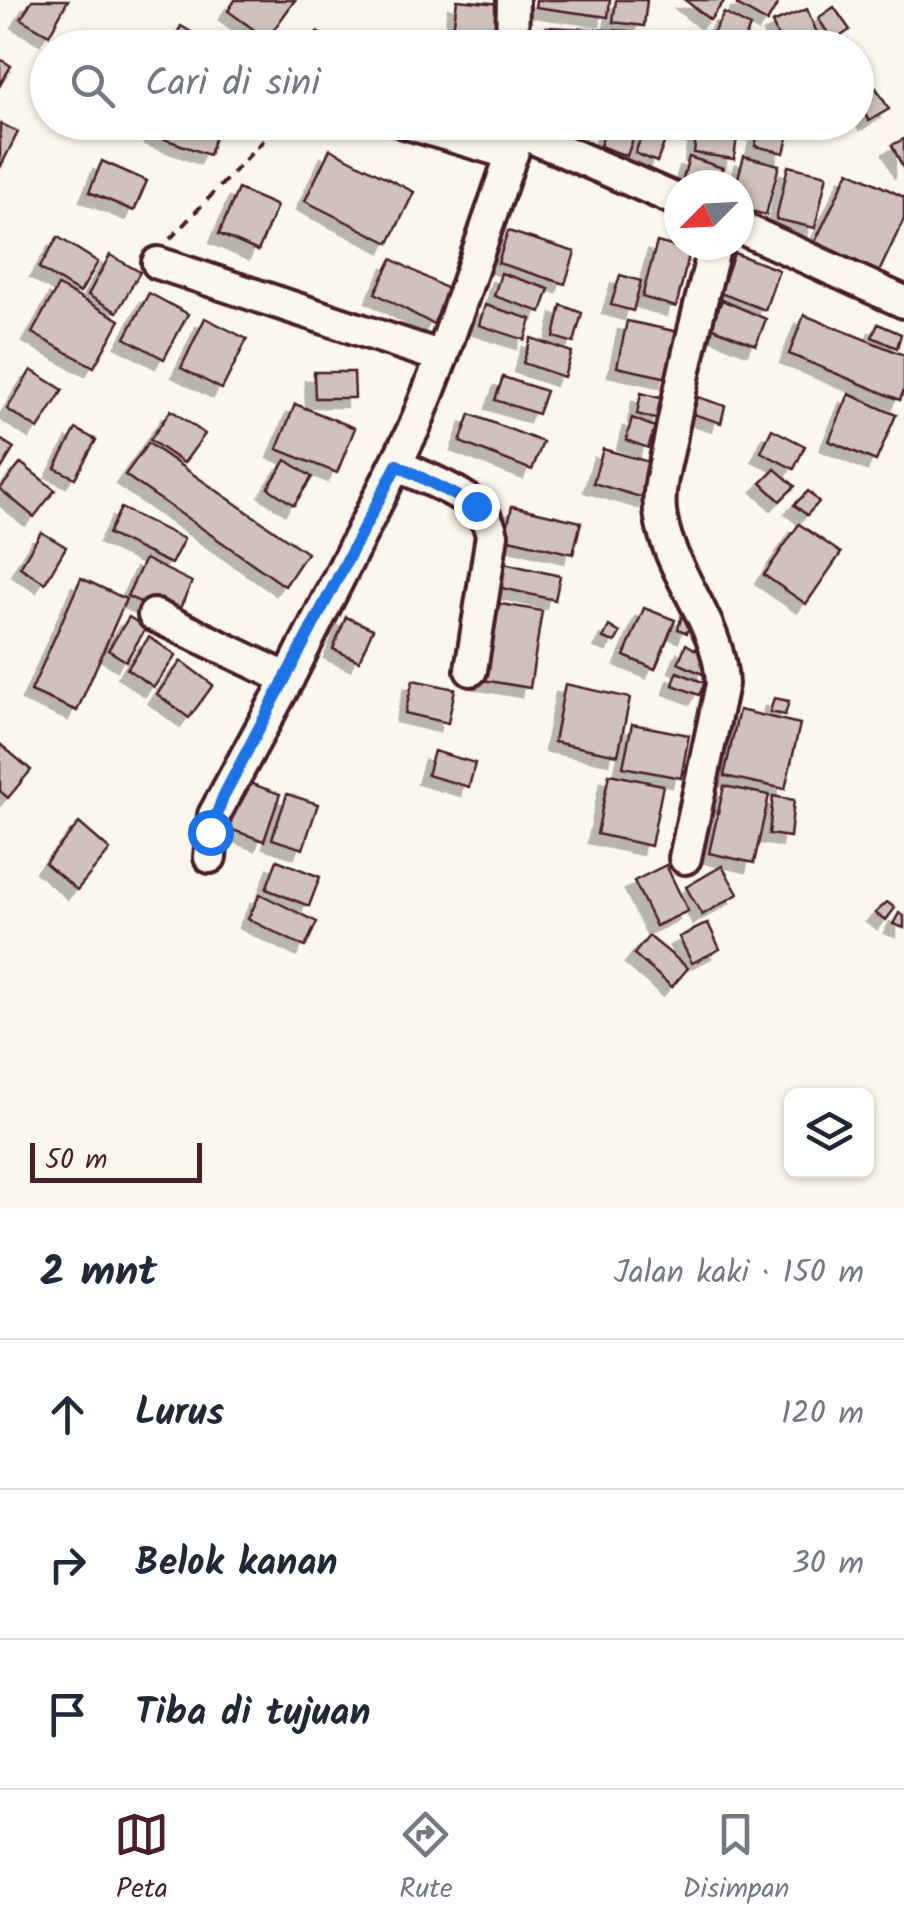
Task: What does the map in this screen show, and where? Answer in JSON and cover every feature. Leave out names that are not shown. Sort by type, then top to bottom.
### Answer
[{"type":"street","points":[[512,0],[512,30]]},
{"type":"street","points":[[210,857],[214,816],[397,465],[442,357],[516,140]]},
{"type":"street","points":[[538,140],[664,195]]},
{"type":"street","points":[[754,234],[904,302]]},
{"type":"street","points":[[685,858],[722,671],[713,640],[666,537],[659,494],[710,260]]},
{"type":"street","points":[[158,262],[442,357]]},
{"type":"street","points":[[397,465],[468,501],[485,514],[490,524],[492,535],[471,670]]},
{"type":"street","points":[[154,616],[288,679]]},
{"type":"path","points":[[158,262],[156,253],[263,140]]},
{"type":"building","points":[[32,0],[68,0],[52,30],[40,30],[21,19]]},
{"type":"building","points":[[235,0],[295,0],[273,30],[254,30],[228,11]]},
{"type":"building","points":[[457,0],[501,4],[498,30],[453,30]]},
{"type":"building","points":[[536,0],[610,0],[608,17],[535,7]]},
{"type":"building","points":[[616,0],[647,0],[644,26],[613,22]]},
{"type":"building","points":[[685,0],[725,0],[710,20]]},
{"type":"building","points":[[740,0],[780,0],[767,22],[737,5]]},
{"type":"building","points":[[834,7],[850,30],[826,30],[818,18]]},
{"type":"building","points":[[807,9],[816,30],[775,30],[772,23]]},
{"type":"building","points":[[724,13],[750,27],[749,30],[715,30]]},
{"type":"building","points":[[546,27],[607,30],[546,30]]},
{"type":"building","points":[[0,59],[11,66],[0,85]]},
{"type":"building","points":[[874,89],[889,109],[874,118]]},
{"type":"building","points":[[0,123],[18,132],[0,168]]},
{"type":"building","points":[[904,139],[904,170],[892,145]]},
{"type":"building","points":[[167,140],[214,140],[209,155]]},
{"type":"building","points":[[602,140],[633,140],[627,156],[600,146]]},
{"type":"building","points":[[640,140],[665,140],[657,162],[635,153]]},
{"type":"building","points":[[696,140],[737,140],[734,159],[694,153]]},
{"type":"building","points":[[756,140],[787,140],[784,153],[755,146]]},
{"type":"building","points":[[330,149],[414,192],[389,243],[305,201]]},
{"type":"building","points":[[744,156],[779,165],[766,215],[754,212],[754,170],[740,170]]},
{"type":"building","points":[[689,157],[723,168],[722,170],[685,170]]},
{"type":"building","points":[[102,161],[147,181],[134,211],[89,192]]},
{"type":"building","points":[[788,166],[827,175],[815,228],[776,219]]},
{"type":"building","points":[[849,171],[904,197],[904,219],[879,272],[815,242]]},
{"type":"building","points":[[238,189],[277,206],[258,251],[219,234]]},
{"type":"building","points":[[508,231],[575,252],[565,284],[498,263]]},
{"type":"building","points":[[58,237],[98,262],[80,293],[39,268]]},
{"type":"building","points":[[657,242],[664,244],[664,260],[688,260],[676,307],[642,297]]},
{"type":"building","points":[[110,255],[140,272],[117,312],[88,295]]},
{"type":"building","points":[[392,259],[451,291],[433,324],[375,293]]},
{"type":"building","points":[[732,260],[753,260],[779,270],[765,310],[720,293]]},
{"type":"building","points":[[501,273],[549,289],[541,312],[494,296]]},
{"type":"building","points":[[620,275],[641,281],[633,311],[611,305]]},
{"type":"building","points":[[58,286],[120,320],[94,367],[32,333]]},
{"type":"building","points":[[149,293],[188,314],[164,359],[125,338]]},
{"type":"building","points":[[722,300],[766,319],[756,345],[711,327]]},
{"type":"building","points":[[485,305],[531,319],[525,340],[479,325]]},
{"type":"building","points":[[561,305],[582,313],[574,343],[554,337]]},
{"type":"building","points":[[804,315],[904,355],[904,390],[900,400],[789,354]]},
{"type":"building","points":[[205,318],[247,339],[222,389],[181,368]]},
{"type":"building","points":[[627,321],[679,332],[668,378],[617,367]]},
{"type":"building","points":[[878,324],[901,334],[897,348],[872,337]]},
{"type":"building","points":[[531,338],[572,352],[564,377],[523,363]]},
{"type":"building","points":[[31,370],[63,390],[38,429],[7,409]]},
{"type":"building","points":[[314,372],[354,372],[355,398],[315,398]]},
{"type":"building","points":[[503,377],[546,391],[538,414],[495,400]]},
{"type":"building","points":[[641,393],[664,399],[659,420],[637,414]]},
{"type":"building","points":[[849,394],[896,415],[876,461],[829,441]]},
{"type":"building","points":[[698,397],[725,406],[721,423],[693,414]]},
{"type":"building","points":[[295,404],[355,428],[337,473],[277,449]]},
{"type":"building","points":[[171,410],[205,434],[184,463],[150,440]]},
{"type":"building","points":[[470,414],[543,442],[532,470],[460,442]]},
{"type":"building","points":[[632,418],[655,427],[648,448],[626,440]]},
{"type":"building","points":[[76,429],[96,440],[75,478],[55,468]]},
{"type":"building","points":[[772,429],[805,446],[794,469],[761,452]]},
{"type":"building","points":[[0,439],[14,448],[0,471]]},
{"type":"building","points":[[148,443],[307,553],[285,586],[125,475]]},
{"type":"building","points":[[603,449],[656,464],[647,499],[593,483]]},
{"type":"building","points":[[286,460],[312,477],[294,505],[268,488]]},
{"type":"building","points":[[21,463],[55,490],[34,517],[0,489]]},
{"type":"building","points":[[775,469],[795,486],[780,501],[761,483]]},
{"type":"building","points":[[808,491],[819,502],[807,515],[794,505]]},
{"type":"building","points":[[512,506],[581,522],[573,554],[505,538]]},
{"type":"building","points":[[121,508],[184,539],[171,564],[108,534]]},
{"type":"building","points":[[799,524],[841,553],[806,604],[764,575]]},
{"type":"building","points":[[41,532],[66,547],[45,583],[20,567]]},
{"type":"building","points":[[145,559],[192,582],[175,619],[127,596]]},
{"type":"building","points":[[504,563],[560,576],[555,600],[498,587]]},
{"type":"building","points":[[81,578],[126,599],[77,711],[31,691]]},
{"type":"building","points":[[495,603],[542,611],[530,688],[483,680]]},
{"type":"building","points":[[644,608],[675,620],[655,669],[624,656]]},
{"type":"building","points":[[682,615],[692,619],[687,633],[678,629]]},
{"type":"building","points":[[129,617],[146,628],[126,661],[108,650]]},
{"type":"building","points":[[346,617],[373,629],[359,661],[333,649]]},
{"type":"building","points":[[609,626],[620,633],[615,642],[603,638]]},
{"type":"building","points":[[149,637],[176,655],[154,687],[127,669]]},
{"type":"building","points":[[686,644],[706,656],[707,676],[678,663]]},
{"type":"building","points":[[181,661],[213,685],[189,718],[157,694]]},
{"type":"building","points":[[677,672],[705,683],[699,695],[673,685]]},
{"type":"building","points":[[413,680],[455,689],[448,723],[405,713]]},
{"type":"building","points":[[565,684],[630,698],[618,755],[554,742]]},
{"type":"building","points":[[774,698],[789,701],[785,715],[770,712]]},
{"type":"building","points":[[739,710],[800,724],[785,789],[724,776]]},
{"type":"building","points":[[632,724],[689,735],[681,778],[623,767]]},
{"type":"building","points":[[0,744],[31,770],[8,798],[0,791]]},
{"type":"building","points":[[434,751],[475,763],[469,787],[427,775]]},
{"type":"building","points":[[609,774],[663,785],[651,846],[597,834]]},
{"type":"building","points":[[241,780],[280,794],[264,841],[224,827]]},
{"type":"building","points":[[724,786],[769,795],[754,863],[709,853]]},
{"type":"building","points":[[287,794],[318,804],[303,849],[272,839]]},
{"type":"building","points":[[773,796],[794,800],[790,837],[769,834]]},
{"type":"building","points":[[79,823],[110,850],[77,890],[45,863]]},
{"type":"building","points":[[277,860],[320,877],[309,906],[266,889]]},
{"type":"building","points":[[666,865],[688,911],[656,926],[634,881]]},
{"type":"building","points":[[722,866],[738,894],[702,915],[686,887]]},
{"type":"building","points":[[260,894],[317,922],[305,947],[248,919]]},
{"type":"building","points":[[887,902],[895,908],[886,920],[875,913]]},
{"type":"building","points":[[899,913],[904,916],[904,928],[893,924]]},
{"type":"building","points":[[708,923],[720,949],[692,963],[679,937]]},
{"type":"building","points":[[649,936],[688,968],[672,987],[634,954]]},
{"type":"route","points":[[210,832],[223,797],[397,465],[476,506]]}]
